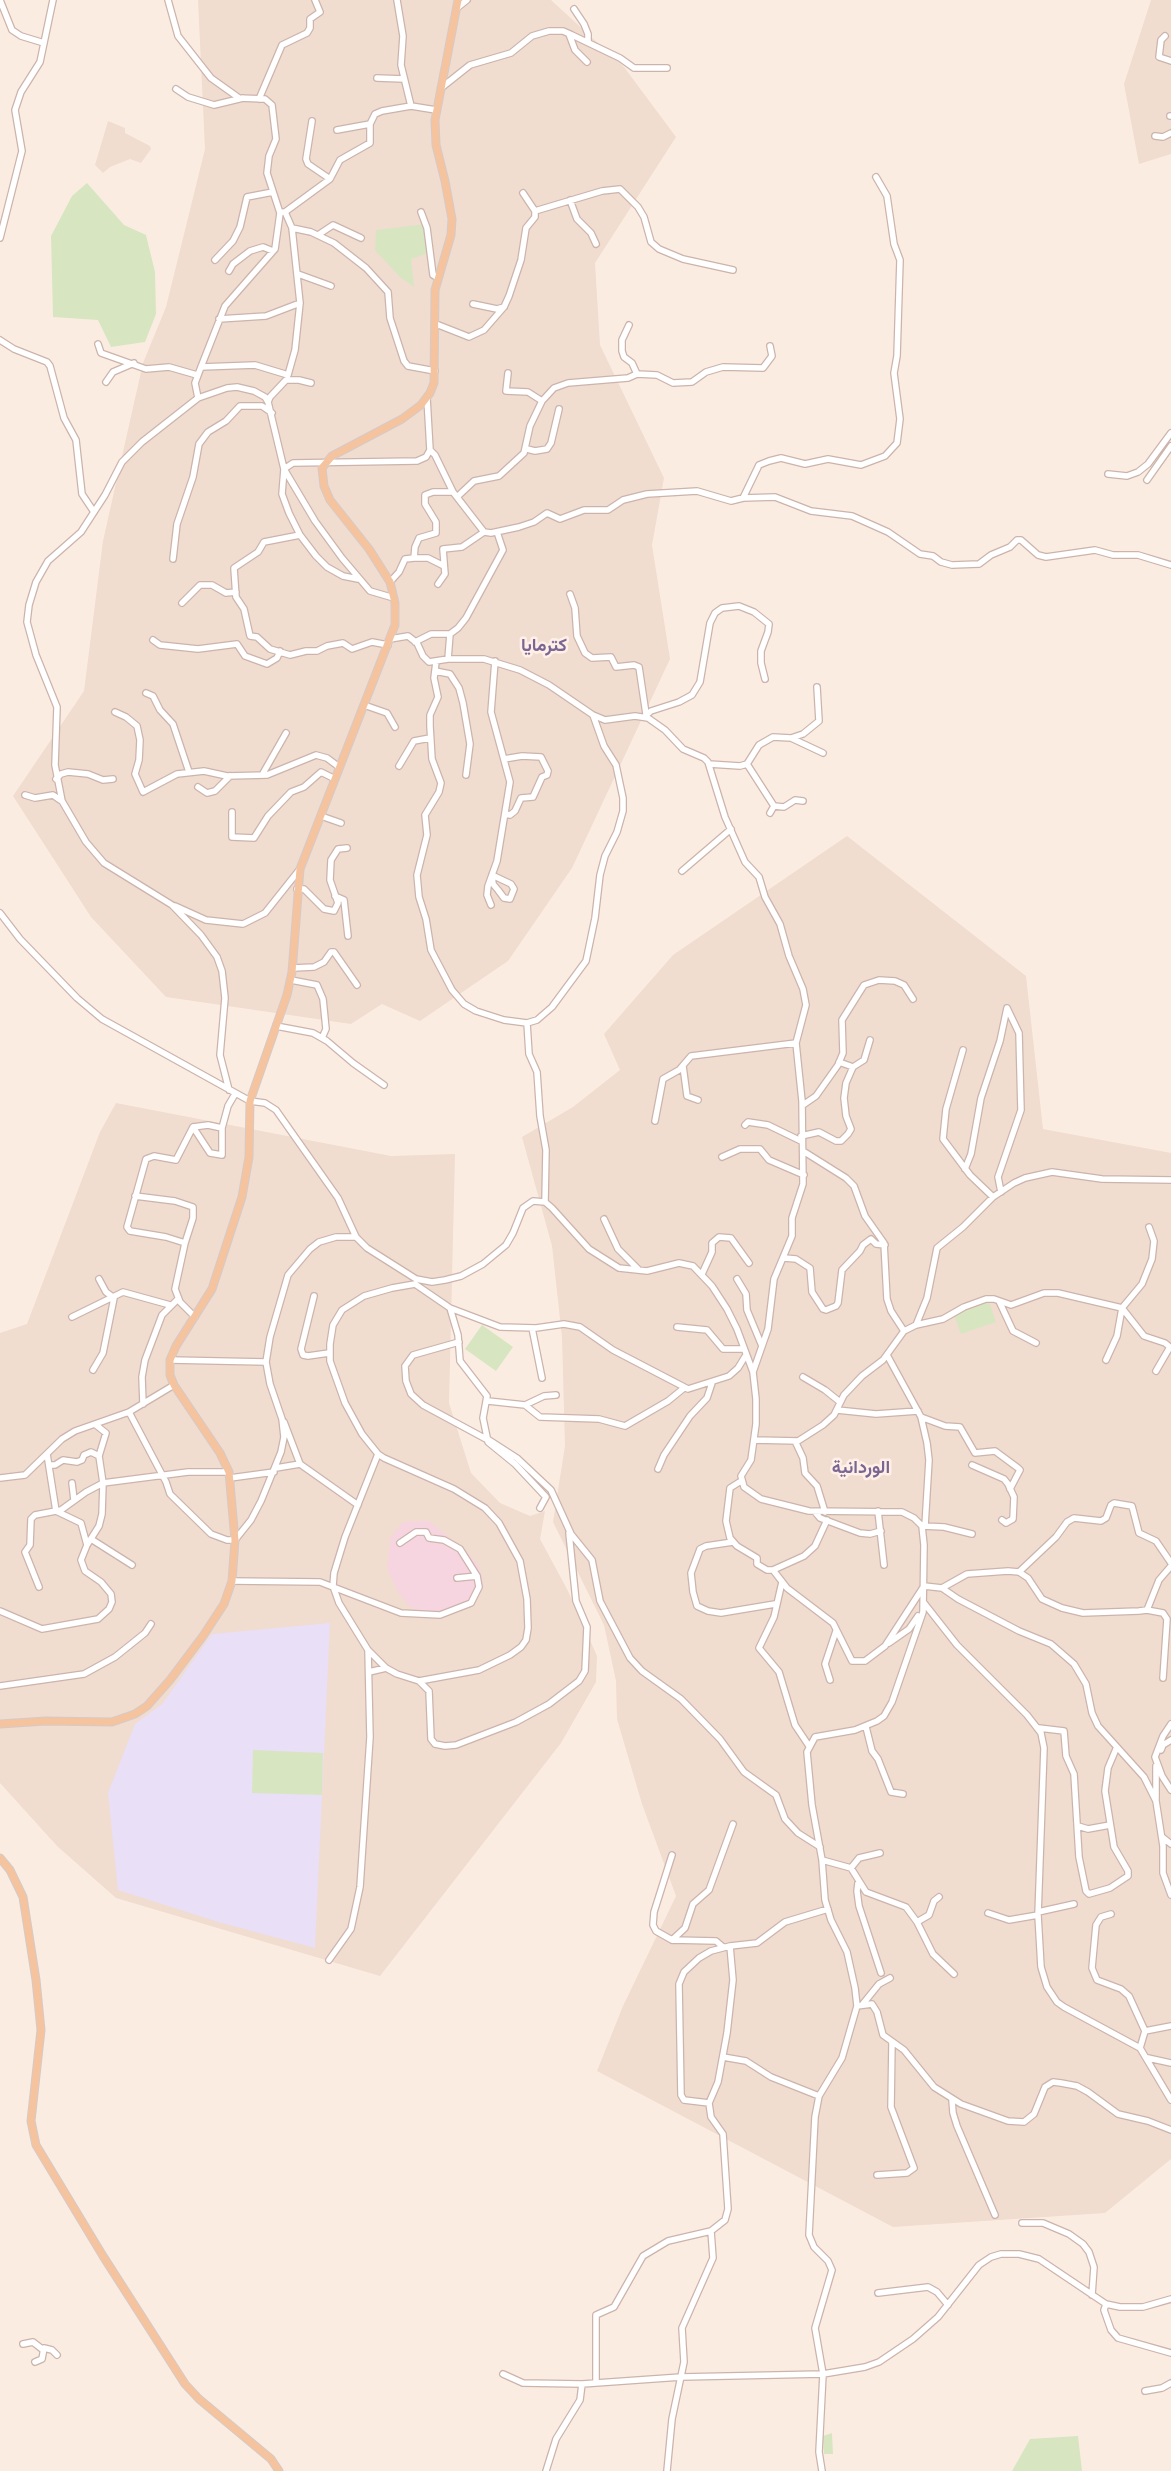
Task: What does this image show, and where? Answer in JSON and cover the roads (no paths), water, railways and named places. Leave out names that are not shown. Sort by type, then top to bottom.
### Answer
[{"type":"main road","points":[[0,1724],[46,1721],[112,1722],[135,1714],[147,1706],[203,1636],[224,1604],[232,1581],[235,1540],[229,1475],[220,1453],[174,1385],[170,1375],[170,1360],[176,1346],[212,1289],[242,1197],[249,1157],[250,1101],[291,980],[300,869],[395,625],[394,598],[390,582],[369,549],[325,491],[322,473],[324,464],[332,456],[402,419],[427,398],[434,383],[435,290],[451,235],[452,219],[436,145],[436,110],[457,4]]},
{"type":"main road","points":[[0,1858],[10,1870],[23,1897],[36,1980],[41,2030],[31,2121],[36,2145],[103,2256],[185,2384],[199,2399],[271,2459],[279,2471]]},
{"type":"street","points":[[0,0],[12,30],[21,36],[44,43]]},
{"type":"street","points":[[0,238],[22,151],[15,110],[21,92],[40,62],[53,0]]},
{"type":"street","points":[[168,0],[174,25],[186,48],[211,78],[230,93],[243,98]]},
{"type":"street","points":[[259,98],[282,45],[308,33],[310,18],[320,12],[315,0]]},
{"type":"street","points":[[397,0],[403,36],[401,64],[411,106]]},
{"type":"street","points":[[457,4],[467,0]]},
{"type":"street","points":[[574,9],[584,24],[588,34],[588,42]]},
{"type":"street","points":[[440,90],[470,66],[511,53],[532,36],[557,30],[588,42],[620,58],[634,68],[667,68]]},
{"type":"street","points":[[568,34],[575,50],[587,62]]},
{"type":"street","points":[[1164,36],[1161,40],[1159,57],[1171,61]]},
{"type":"street","points":[[377,78],[404,79]]},
{"type":"street","points":[[176,89],[188,97],[214,105],[243,98],[268,100],[273,110],[276,139],[269,156],[267,173],[273,192],[292,228],[298,274],[300,303],[295,350],[288,375],[255,365],[201,367]]},
{"type":"street","points":[[198,398],[195,383],[197,375],[208,353],[224,306],[273,251],[277,243],[283,213],[330,178],[340,160],[370,143],[370,124],[373,117],[382,111],[411,106],[436,110]]},
{"type":"street","points":[[312,121],[306,159],[308,164],[330,178]]},
{"type":"street","points":[[337,130],[370,124]]},
{"type":"street","points":[[1155,136],[1163,137],[1171,133]]},
{"type":"street","points":[[743,498],[759,465],[769,460],[781,458],[804,464],[828,459],[861,465],[885,456],[897,444],[900,419],[894,373],[897,356],[900,260],[894,244],[887,196],[876,177]]},
{"type":"street","points":[[535,211],[602,191],[620,189],[642,212],[651,242],[659,249],[683,259],[733,270]]},
{"type":"street","points":[[215,260],[233,241],[240,227],[247,197],[273,192]]},
{"type":"street","points":[[436,324],[466,336],[473,336],[484,330],[504,308],[520,260],[526,228],[535,217],[535,211],[523,192]]},
{"type":"street","points":[[570,200],[577,219],[591,233],[596,244]]},
{"type":"street","points":[[421,212],[427,228],[433,275],[438,278]]},
{"type":"street","points":[[318,235],[333,225],[361,238]]},
{"type":"street","points":[[292,228],[318,235],[346,251],[388,292],[392,326],[408,366],[435,371]]},
{"type":"street","points":[[229,271],[232,264],[250,251],[263,247],[273,251]]},
{"type":"street","points":[[298,274],[331,286]]},
{"type":"street","points":[[219,320],[277,314],[300,303]]},
{"type":"street","points":[[473,304],[497,309],[504,308]]},
{"type":"street","points":[[629,325],[622,340],[622,351],[624,357],[632,363],[637,374]]},
{"type":"street","points":[[0,340],[14,349],[47,362],[50,366],[64,418],[76,440],[82,494],[94,512]]},
{"type":"street","points":[[98,344],[101,353],[134,363],[149,370],[169,367],[197,375]]},
{"type":"street","points":[[414,558],[415,546],[419,538],[434,535],[436,531],[436,522],[425,504],[425,495],[433,492],[455,494],[474,481],[499,476],[526,449],[530,426],[542,401],[553,389],[568,383],[628,378],[637,374],[657,375],[672,383],[692,382],[706,372],[723,367],[758,369],[766,366],[770,359],[772,353],[770,346]]},
{"type":"street","points":[[106,382],[112,372],[134,363]]},
{"type":"street","points":[[508,374],[506,392],[528,392],[542,401]]},
{"type":"street","points":[[268,402],[270,397],[286,380],[300,380],[311,383]]},
{"type":"street","points":[[300,869],[265,913],[243,924],[206,920],[172,905],[104,863],[86,842],[62,801],[56,779],[56,707],[32,642],[27,616],[36,582],[48,561],[75,540],[94,512],[122,462],[142,442],[198,398],[227,388],[237,387],[254,391],[265,397],[272,413],[284,469],[315,521],[358,579],[374,594],[394,598]]},
{"type":"street","points":[[358,579],[343,576],[327,566],[316,556],[300,535],[288,513],[282,494],[281,484],[284,469],[292,463],[324,464],[420,460],[430,454],[427,398]]},
{"type":"street","points":[[173,559],[177,524],[193,477],[199,444],[208,432],[226,421],[240,406],[262,406],[272,413]]},
{"type":"street","points":[[526,449],[535,451],[547,449],[551,443],[558,409]]},
{"type":"street","points":[[1108,474],[1127,476],[1138,472],[1148,464],[1171,433]]},
{"type":"street","points":[[1147,480],[1171,446]]},
{"type":"street","points":[[430,450],[435,454],[455,494],[484,532]]},
{"type":"street","points":[[438,584],[444,576],[443,549],[462,547],[484,532],[497,532],[529,524],[547,513],[560,519],[584,510],[608,510],[623,500],[647,494],[697,491],[732,501],[743,498],[775,497],[811,511],[852,516],[888,532],[920,554],[933,556],[942,562],[952,565],[979,564],[990,555],[1010,547],[1017,540],[1021,540],[1036,553],[1046,557],[1096,550],[1113,555],[1138,556],[1171,565]]},
{"type":"street","points":[[415,642],[431,634],[450,634],[466,618],[503,550],[497,532]]},
{"type":"street","points":[[300,535],[264,542],[258,552],[235,566],[233,570],[236,592],[244,609],[248,634],[258,637],[270,649],[290,656],[344,643],[352,649],[372,642],[389,642],[408,636],[415,642],[426,660],[436,662],[448,659],[484,658],[495,661],[537,678],[593,715],[610,720],[645,716],[692,695],[700,682],[710,623],[715,613],[722,608],[739,606],[754,612],[769,624],[761,651],[761,663],[765,679]]},
{"type":"street","points":[[390,582],[399,572],[405,559],[428,558],[444,566]]},
{"type":"street","points":[[182,604],[200,585],[212,585],[226,593],[236,592]]},
{"type":"street","points":[[570,594],[574,608],[576,636],[586,653],[592,658],[611,657],[616,668],[634,664],[639,668],[645,716],[665,730],[683,749],[704,758],[709,764],[721,807],[746,862],[759,877],[765,897],[780,924],[789,956],[803,990],[806,1010],[796,1043],[802,1105],[801,1138],[804,1176],[802,1192],[792,1218],[792,1236],[774,1279],[768,1329],[753,1372]]},
{"type":"street","points":[[448,659],[450,634]]},
{"type":"street","points":[[153,640],[160,645],[198,648],[237,644],[245,656],[262,663],[273,661],[280,651]]},
{"type":"street","points":[[491,905],[487,895],[510,782],[491,712],[495,661]]},
{"type":"street","points":[[436,662],[435,671],[438,697],[430,715],[430,738],[433,763],[441,783],[439,792],[425,815],[427,835],[417,875],[418,897],[426,919],[431,950],[446,982],[466,1006],[504,1020],[527,1023],[537,1020],[552,1007],[586,961],[595,918],[600,875],[605,856],[617,832],[623,811],[623,798],[616,765],[604,746],[593,715]]},
{"type":"street","points":[[435,671],[450,674],[459,688],[464,703],[470,744],[466,775]]},
{"type":"street","points":[[709,764],[740,766],[747,764],[764,741],[772,737],[791,738],[803,734],[818,721],[817,688]]},
{"type":"street","points":[[146,693],[153,696],[160,710],[173,724],[188,772]]},
{"type":"street","points":[[364,705],[387,713],[395,727]]},
{"type":"street","points":[[115,712],[126,717],[137,726],[140,740],[139,760],[135,774],[143,792],[171,776],[188,772],[209,771],[230,776],[262,775],[282,770],[316,755],[327,758],[340,767]]},
{"type":"street","points":[[262,775],[286,733]]},
{"type":"street","points":[[399,766],[414,741],[430,738]]},
{"type":"street","points":[[791,738],[823,753]]},
{"type":"street","points":[[504,759],[522,756],[541,757],[548,771],[547,775],[542,776],[533,797],[521,798],[515,811],[510,815],[505,814]]},
{"type":"street","points":[[747,764],[774,806]]},
{"type":"street","points":[[56,779],[61,774],[68,772],[88,774],[103,780],[113,779]]},
{"type":"street","points":[[232,812],[232,837],[254,838],[268,816],[291,792],[304,787],[322,772],[335,779]]},
{"type":"street","points":[[198,787],[207,793],[215,791],[230,776]]},
{"type":"street","points":[[25,795],[35,798],[53,795],[62,801]]},
{"type":"street","points":[[774,806],[784,806],[795,800],[803,801]]},
{"type":"street","points":[[770,813],[774,806]]},
{"type":"street","points":[[321,816],[341,823]]},
{"type":"street","points":[[682,871],[731,829]]},
{"type":"street","points":[[297,889],[304,889],[321,906],[329,911],[337,908],[330,880],[331,860],[338,849],[347,848]]},
{"type":"street","points":[[492,875],[511,884],[514,889],[510,899],[504,898],[493,884],[492,875]]},
{"type":"street","points":[[335,896],[344,900],[348,936]]},
{"type":"street","points":[[172,905],[201,935],[220,964],[225,1016],[220,1055],[232,1092],[222,1128],[223,1153],[221,1156],[210,1153],[193,1127]]},
{"type":"street","points":[[0,913],[20,939],[77,998],[102,1019],[232,1092],[250,1101],[265,1103],[276,1110],[338,1198],[356,1237],[367,1248],[450,1308],[500,1327],[532,1328],[564,1324],[580,1327],[613,1350],[666,1376],[684,1388],[693,1388],[712,1383],[733,1373],[745,1352]]},
{"type":"street","points":[[293,968],[314,967],[324,962],[331,952],[334,952],[357,985]]},
{"type":"street","points":[[291,980],[317,986],[323,999],[326,1029],[322,1038]]},
{"type":"street","points":[[802,1105],[816,1096],[840,1062],[843,1053],[842,1020],[864,984],[879,980],[895,980],[904,985],[913,999]]},
{"type":"street","points":[[965,1169],[971,1154],[981,1098],[1000,1041],[1007,1008],[1019,1032],[1021,1110],[998,1177],[1001,1192]]},
{"type":"street","points":[[527,1023],[529,1054],[537,1072],[540,1116],[546,1150],[545,1202]]},
{"type":"street","points":[[276,1026],[310,1031],[384,1085]]},
{"type":"street","points":[[745,1125],[748,1122],[768,1125],[801,1138],[819,1132],[836,1142],[841,1141],[851,1129],[846,1116],[844,1098],[848,1074],[852,1067],[864,1060],[870,1040]]},
{"type":"street","points":[[655,1121],[663,1080],[677,1072],[694,1054],[796,1043]]},
{"type":"street","points":[[963,1050],[951,1089],[942,1135],[944,1142],[965,1169],[993,1197]]},
{"type":"street","points":[[840,1062],[852,1067]]},
{"type":"street","points":[[683,1066],[687,1096],[698,1100]]},
{"type":"street","points":[[193,1127],[208,1125],[222,1128]]},
{"type":"street","points":[[184,1243],[166,1237],[130,1231],[128,1227],[146,1159],[154,1156],[176,1160],[193,1127]]},
{"type":"street","points":[[722,1157],[740,1149],[760,1149],[769,1160],[804,1176]]},
{"type":"street","points":[[802,1151],[852,1183],[865,1216],[884,1245],[887,1299],[891,1311],[904,1331]]},
{"type":"street","points":[[916,1325],[927,1298],[937,1248],[963,1227],[993,1197],[1025,1178],[1048,1172],[1102,1179],[1171,1180]]},
{"type":"street","points":[[135,1196],[175,1201],[194,1207],[193,1218],[184,1243],[176,1285],[178,1299],[195,1317]]},
{"type":"street","points":[[419,1681],[439,1679],[494,1664],[524,1644],[528,1634],[528,1622],[521,1565],[498,1523],[481,1505],[454,1488],[378,1454],[357,1426],[348,1410],[332,1369],[329,1353],[334,1325],[347,1306],[380,1291],[415,1282],[445,1280],[476,1269],[506,1245],[526,1204],[533,1201],[545,1202],[597,1255],[619,1268],[640,1271],[661,1269],[679,1263],[693,1266],[702,1274],[727,1309],[753,1372],[756,1399],[751,1460],[741,1481],[730,1488],[726,1517],[727,1529],[733,1542],[757,1558],[757,1564],[767,1570],[773,1570],[804,1556],[815,1546],[827,1520]]},
{"type":"street","points":[[604,1219],[618,1249],[640,1271]]},
{"type":"street","points":[[1106,1360],[1117,1336],[1122,1308],[1142,1284],[1152,1259],[1154,1241],[1150,1227]]},
{"type":"street","points":[[356,1237],[340,1236],[324,1240],[310,1249],[291,1270],[276,1313],[266,1362],[270,1384],[282,1419],[289,1430],[300,1464],[358,1505]]},
{"type":"street","points":[[702,1274],[712,1252],[712,1243],[719,1237],[730,1238],[749,1263]]},
{"type":"street","points":[[784,1258],[796,1259],[810,1268],[812,1292],[822,1309],[826,1310],[836,1306],[838,1303],[842,1270],[860,1251],[863,1245],[871,1239],[876,1244],[884,1245]]},
{"type":"street","points":[[99,1279],[106,1292],[114,1298]]},
{"type":"street","points":[[737,1279],[746,1294],[747,1310],[762,1346]]},
{"type":"street","points":[[72,1317],[127,1292],[170,1305]]},
{"type":"street","points":[[754,1440],[795,1441],[823,1425],[837,1410],[840,1402],[862,1376],[887,1355],[904,1331],[916,1325],[943,1319],[964,1307],[990,1299],[1010,1305],[1049,1293],[1072,1295],[1122,1308],[1144,1336],[1171,1347],[1156,1371]]},
{"type":"street","points":[[314,1296],[302,1349],[303,1355],[329,1353]]},
{"type":"street","points":[[93,1370],[103,1353],[114,1298]]},
{"type":"street","points":[[143,1404],[142,1376],[145,1360],[162,1315],[178,1299]]},
{"type":"street","points":[[999,1301],[1013,1331],[1036,1343]]},
{"type":"street","points":[[450,1308],[459,1342],[460,1361],[482,1387],[488,1401],[484,1412],[486,1439],[491,1447],[515,1464],[546,1497],[540,1508]]},
{"type":"street","points":[[677,1327],[707,1330],[723,1349],[745,1352]]},
{"type":"street","points":[[532,1328],[542,1378]]},
{"type":"street","points":[[439,1679],[429,1691],[431,1739],[434,1744],[445,1746],[456,1745],[516,1722],[549,1704],[579,1682],[585,1671],[587,1627],[576,1601],[569,1531],[555,1496],[548,1486],[517,1458],[423,1405],[411,1394],[406,1381],[405,1366],[413,1355],[459,1342]]},
{"type":"street","points":[[859,2005],[846,1952],[828,1909],[806,1763],[809,1746],[812,1740],[818,1736],[866,1727],[881,1719],[892,1702],[921,1618],[924,1603],[923,1526],[929,1460],[919,1414],[887,1355]]},
{"type":"street","points":[[170,1360],[266,1362]]},
{"type":"street","points":[[803,1377],[840,1402]]},
{"type":"street","points":[[658,1469],[664,1455],[692,1414],[707,1398],[712,1383]]},
{"type":"street","points":[[0,1478],[25,1476],[62,1439],[75,1431],[96,1426],[129,1412],[174,1385]]},
{"type":"street","points":[[525,1405],[540,1417],[599,1419],[625,1426],[668,1401],[684,1388]]},
{"type":"street","points":[[488,1401],[525,1405],[544,1396],[556,1395]]},
{"type":"street","points":[[837,1410],[876,1414],[919,1414],[945,1426],[960,1427],[975,1452],[996,1451],[1020,1470],[1010,1489]]},
{"type":"street","points":[[129,1412],[170,1494],[212,1534],[224,1539],[235,1540],[251,1520],[275,1470],[283,1442],[282,1419]]},
{"type":"street","points":[[0,1611],[42,1629],[102,1618],[112,1602],[111,1594],[102,1582],[89,1575],[82,1567],[81,1560],[87,1545],[99,1526],[102,1514],[102,1483],[99,1456],[106,1433],[105,1430],[96,1426]]},
{"type":"street","points":[[795,1441],[803,1458],[805,1473],[817,1486],[822,1496],[825,1512]]},
{"type":"street","points":[[49,1465],[55,1465],[63,1460],[77,1462],[82,1460],[84,1455],[92,1452],[99,1456]]},
{"type":"street","points":[[47,1454],[56,1511]]},
{"type":"street","points":[[378,1454],[340,1550],[332,1580],[333,1586],[344,1612],[368,1650],[386,1668],[419,1681],[429,1691]]},
{"type":"street","points":[[39,1586],[25,1552],[30,1545],[30,1518],[35,1515],[56,1511],[102,1483],[188,1472],[229,1475],[275,1470],[300,1464]]},
{"type":"street","points":[[972,1465],[1004,1479],[1010,1489],[1015,1508],[1013,1519],[1008,1522],[1002,1520]]},
{"type":"street","points":[[741,1481],[744,1487],[762,1499],[815,1512],[902,1512],[914,1518],[923,1526],[944,1527],[972,1534]]},
{"type":"street","points":[[72,1483],[74,1500]]},
{"type":"street","points":[[1019,1572],[1056,1536],[1067,1522],[1074,1518],[1102,1521],[1106,1518],[1111,1505],[1132,1506],[1139,1532],[1156,1541],[1171,1564],[1159,1580],[1148,1610]]},
{"type":"street","points":[[56,1511],[81,1523],[87,1545]]},
{"type":"street","points":[[878,1511],[884,1565]]},
{"type":"street","points":[[815,1512],[820,1518],[865,1534],[881,1531]]},
{"type":"street","points":[[569,1531],[592,1560],[600,1601],[630,1658],[642,1671],[681,1699],[720,1740],[744,1772],[776,1795],[785,1819],[798,1833],[820,1847]]},
{"type":"street","points":[[232,1581],[315,1582],[333,1586],[401,1613],[440,1615],[471,1603],[479,1587],[477,1576],[466,1555],[460,1549],[444,1540],[429,1538],[426,1532],[416,1532],[400,1543]]},
{"type":"street","points":[[91,1539],[132,1565]]},
{"type":"street","points":[[733,1542],[706,1546],[700,1549],[691,1573],[693,1592],[698,1606],[708,1611],[721,1613],[775,1604]]},
{"type":"street","points":[[773,1570],[787,1588],[833,1623],[849,1659],[856,1662],[866,1661],[912,1626],[924,1603]]},
{"type":"street","points":[[942,1588],[970,1574],[1000,1571],[1019,1572],[1032,1581],[1042,1599],[1062,1608],[1091,1613],[1148,1610],[1162,1613],[1167,1619],[1162,1678]]},
{"type":"street","points":[[458,1578],[477,1576]]},
{"type":"street","points":[[782,1582],[772,1620],[759,1648],[779,1672],[795,1725],[809,1746]]},
{"type":"street","points":[[924,1586],[942,1588],[958,1599],[1019,1631],[1051,1644],[1068,1658],[1083,1677],[1092,1712],[1098,1726],[1116,1749],[1144,1777],[1156,1801]]},
{"type":"street","points":[[884,1646],[924,1586]]},
{"type":"street","points":[[924,1603],[958,1645],[1039,1728],[1044,1748],[1038,1914],[1041,1967],[1050,1994],[1064,2007],[1140,2048],[1148,2058],[1171,2100]]},
{"type":"street","points":[[0,1686],[84,1674],[115,1657],[145,1633],[151,1624]]},
{"type":"street","points":[[830,1680],[825,1664],[836,1631]]},
{"type":"street","points":[[329,1960],[351,1929],[360,1887],[370,1737],[368,1650]]},
{"type":"street","points":[[369,1672],[386,1668]]},
{"type":"street","points":[[1171,1724],[1161,1741],[1155,1757],[1156,1801],[1162,1838],[1163,1873],[1171,1895]]},
{"type":"street","points":[[866,1727],[872,1751],[878,1759],[891,1792],[903,1794]]},
{"type":"street","points":[[1039,1728],[1064,1731],[1066,1756],[1073,1768],[1079,1857],[1086,1891],[1090,1894],[1110,1888],[1128,1876],[1128,1871],[1114,1847],[1104,1785],[1108,1768],[1116,1749]]},
{"type":"street","points":[[1156,1762],[1163,1745],[1171,1740]]},
{"type":"street","points":[[1156,1762],[1171,1790]]},
{"type":"street","points":[[672,1940],[685,1928],[694,1904],[710,1890],[733,1824]]},
{"type":"street","points":[[1078,1826],[1088,1829],[1110,1825]]},
{"type":"street","points":[[1162,1838],[1171,1844]]},
{"type":"street","points":[[851,1868],[859,1858],[880,1853]]},
{"type":"street","points":[[672,1855],[654,1912],[653,1925],[656,1931],[672,1940],[716,1941],[727,1946]]},
{"type":"street","points":[[822,1860],[851,1868],[863,1890],[874,1896],[903,1904],[917,1922],[933,1954],[954,1974]]},
{"type":"street","points":[[858,1883],[859,1906],[881,1973]]},
{"type":"street","points":[[917,1922],[929,1915],[934,1901],[939,1897]]},
{"type":"street","points":[[988,1913],[1009,1920],[1074,1904]]},
{"type":"street","points":[[709,2103],[684,2100],[681,2094],[679,1984],[684,1972],[698,1958],[727,1946],[757,1943],[785,1922],[828,1909]]},
{"type":"street","points":[[1111,1914],[1101,1918],[1096,1925],[1094,1974],[1097,1980],[1103,1984],[1127,1993],[1145,2031],[1140,2048]]},
{"type":"street","points":[[596,2383],[596,2315],[614,2308],[643,2256],[668,2241],[711,2231],[725,2220],[728,2204],[723,2134],[711,2117],[709,2103],[718,2082],[723,2057],[732,1984],[727,1946]]},
{"type":"street","points":[[822,2471],[819,2452],[823,2374],[817,2344],[816,2320],[832,2270],[828,2261],[814,2247],[810,2235],[815,2117],[819,2096],[842,2058],[859,2005],[879,1984],[890,1978]]},
{"type":"street","points":[[859,2005],[869,2004],[876,2008],[883,2035],[907,2054],[934,2086],[952,2100],[1008,2121],[1024,2122],[1034,2114],[1044,2087],[1048,2083],[1061,2083],[1082,2089],[1118,2114],[1148,2121],[1171,2130]]},
{"type":"street","points":[[1145,2031],[1171,2026]]},
{"type":"street","points":[[878,2175],[907,2173],[914,2168],[890,2107],[892,2042]]},
{"type":"street","points":[[723,2057],[746,2061],[770,2077],[819,2096]]},
{"type":"street","points":[[1148,2058],[1171,2063]]},
{"type":"street","points":[[952,2100],[957,2126],[995,2215]]},
{"type":"street","points":[[1022,2223],[1043,2223],[1069,2234],[1083,2244],[1089,2252],[1094,2268],[1092,2295]]},
{"type":"street","points":[[667,2471],[672,2418],[684,2357],[682,2328],[713,2258],[711,2231]]},
{"type":"street","points":[[503,2374],[523,2383],[582,2384],[681,2377],[823,2374],[865,2367],[878,2362],[913,2340],[948,2305],[979,2265],[991,2257],[1008,2253],[1029,2255],[1039,2259],[1106,2304],[1120,2307],[1143,2307],[1171,2300]]},
{"type":"street","points":[[878,2293],[928,2287],[937,2292],[948,2305]]},
{"type":"street","points":[[1106,2304],[1104,2310],[1111,2330],[1118,2338],[1171,2353]]},
{"type":"street","points":[[24,2344],[33,2342],[42,2349],[52,2350],[57,2355]]},
{"type":"street","points":[[35,2362],[42,2358],[42,2349]]},
{"type":"street","points":[[1146,2391],[1162,2388],[1171,2383]]},
{"type":"street","points":[[546,2471],[556,2439],[580,2400],[582,2384]]},
{"type":"district","name":"كترمايا","points":[[544,647]]},
{"type":"district","name":"الوردانية","points":[[861,1469]]}]
